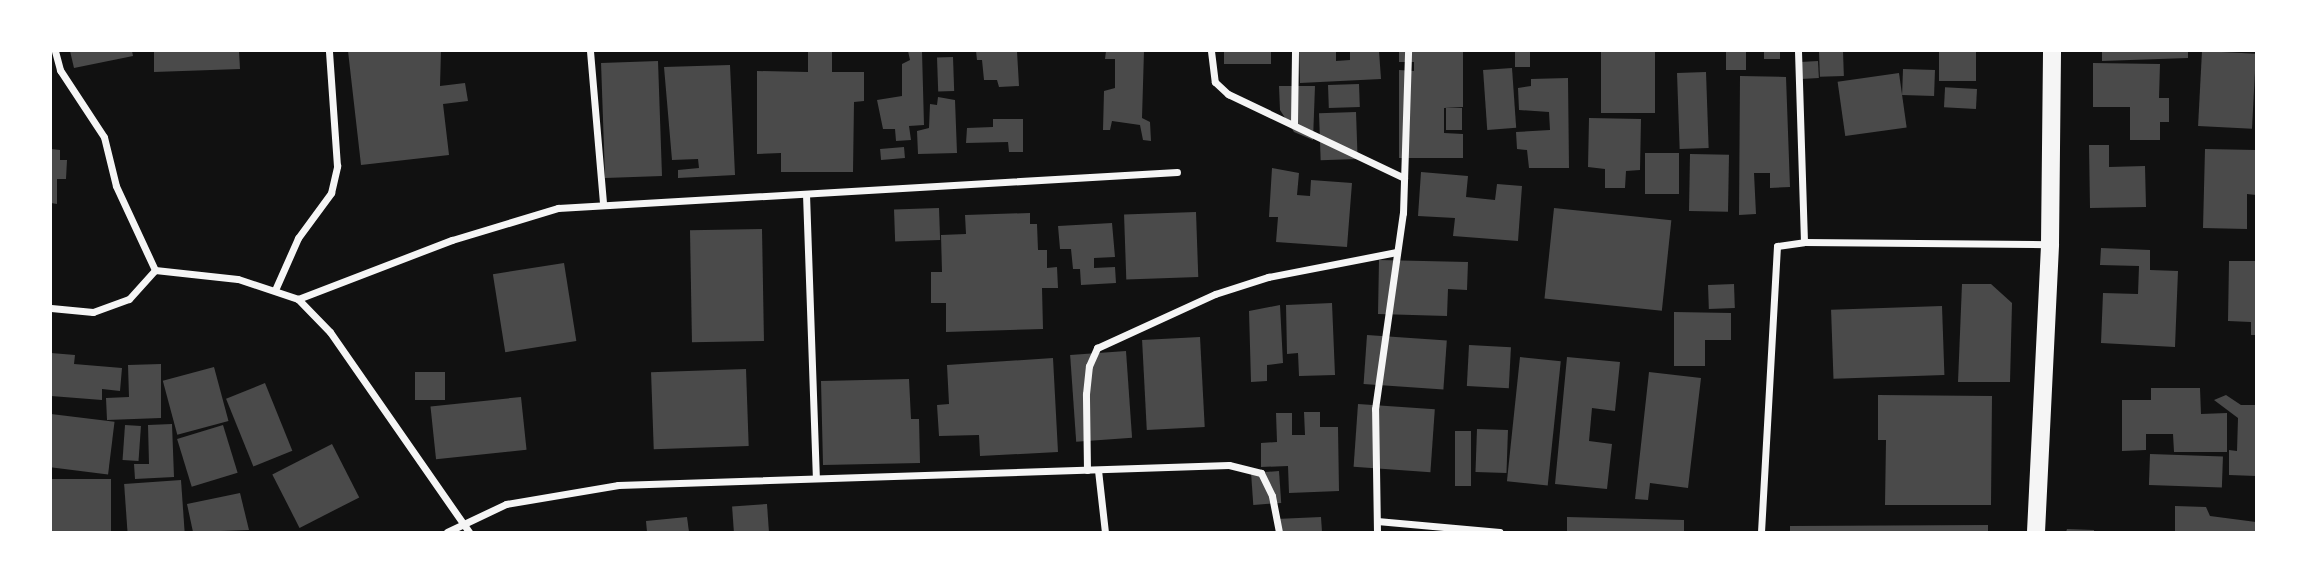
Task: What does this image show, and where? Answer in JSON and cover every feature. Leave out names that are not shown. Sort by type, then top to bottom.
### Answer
[{"type":"main road","points":[[2036,532],[2050,244],[2052,51]]},
{"type":"street","points":[[55,51],[60,70],[104,137],[116,186],[155,270]]},
{"type":"street","points":[[275,290],[298,238],[320,212],[334,180],[337,145],[329,51]]},
{"type":"street","points":[[590,51],[603,203]]},
{"type":"street","points":[[1211,51],[1215,82],[1228,94],[1405,178]]},
{"type":"street","points":[[1294,124],[1295,51]]},
{"type":"street","points":[[1377,532],[1375,409],[1405,178],[1408,51]]},
{"type":"street","points":[[1798,51],[1804,242]]},
{"type":"street","points":[[51,69],[60,70]]},
{"type":"street","points":[[298,299],[491,226],[558,208],[603,203],[1177,172]]},
{"type":"street","points":[[806,194],[816,477]]},
{"type":"street","points":[[1761,532],[1775,250],[1783,243],[1804,242],[2050,244]]},
{"type":"street","points":[[1087,470],[1086,394],[1089,366],[1097,348],[1163,316],[1255,281],[1397,252]]},
{"type":"street","points":[[155,270],[238,279],[298,299],[330,332],[469,532]]},
{"type":"street","points":[[51,308],[93,312],[129,299],[155,270]]},
{"type":"street","points":[[447,532],[506,504],[586,488],[816,477],[1254,468],[1272,496],[1279,532]]},
{"type":"street","points":[[1098,470],[1104,532]]},
{"type":"street","points":[[1377,521],[1500,532]]},
{"type":"building","points":[[70,51],[132,51],[133,56],[74,68]]},
{"type":"building","points":[[154,51],[239,51],[240,69],[154,72]]},
{"type":"building","points":[[348,51],[441,51],[440,86],[465,83],[468,101],[443,104],[449,155],[361,165]]},
{"type":"building","points":[[808,51],[832,51],[832,72],[864,72],[864,101],[854,102],[853,172],[781,172],[781,153],[757,154],[757,71],[808,72]]},
{"type":"building","points":[[908,51],[922,51],[924,125],[909,126],[911,140],[896,141],[895,129],[883,129],[877,100],[902,96],[902,64],[910,60]]},
{"type":"building","points":[[976,51],[1017,51],[1019,86],[999,87],[997,80],[984,80],[982,60],[977,60]]},
{"type":"building","points":[[1106,51],[1144,51],[1142,118],[1150,122],[1151,141],[1143,140],[1140,125],[1112,121],[1110,130],[1103,130],[1104,91],[1115,88],[1115,59],[1105,59]]},
{"type":"building","points":[[1224,51],[1271,51],[1271,64],[1224,64]]},
{"type":"building","points":[[1299,51],[1336,51],[1336,61],[1350,60],[1350,51],[1379,51],[1381,79],[1300,83]]},
{"type":"building","points":[[1399,51],[1463,51],[1463,107],[1444,108],[1444,133],[1463,134],[1463,158],[1399,158],[1399,70],[1414,71],[1414,62],[1399,62]]},
{"type":"building","points":[[1515,51],[1530,51],[1530,67],[1515,67]]},
{"type":"building","points":[[1601,51],[1655,51],[1655,113],[1601,113]]},
{"type":"building","points":[[1726,51],[1746,51],[1746,70],[1726,70]]},
{"type":"building","points":[[1764,51],[1780,51],[1780,59],[1764,59]]},
{"type":"building","points":[[1843,51],[1844,76],[1820,77],[1819,52]]},
{"type":"building","points":[[1939,51],[1976,51],[1976,81],[1939,81]]},
{"type":"building","points":[[2102,51],[2188,51],[2188,58],[2102,61]]},
{"type":"building","points":[[2202,51],[2256,54],[2252,129],[2198,126]]},
{"type":"building","points":[[953,57],[954,91],[938,92],[937,58]]},
{"type":"building","points":[[658,61],[662,176],[605,178],[601,63]]},
{"type":"building","points":[[1818,61],[1819,78],[1801,79],[1800,62]]},
{"type":"building","points":[[2093,63],[2160,64],[2159,98],[2169,98],[2169,122],[2160,122],[2160,140],[2130,140],[2130,107],[2093,107]]},
{"type":"building","points":[[730,65],[735,175],[678,178],[678,170],[699,168],[698,159],[672,160],[664,67]]},
{"type":"building","points":[[1512,68],[1516,128],[1487,130],[1483,70]]},
{"type":"building","points":[[1903,69],[1935,70],[1934,96],[1902,95]]},
{"type":"building","points":[[1706,72],[1709,148],[1680,149],[1677,73]]},
{"type":"building","points":[[1899,73],[1907,127],[1845,136],[1838,82]]},
{"type":"building","points":[[1740,76],[1786,77],[1790,187],[1770,188],[1770,173],[1754,173],[1756,214],[1739,215]]},
{"type":"building","points":[[1568,78],[1569,168],[1529,168],[1527,150],[1517,149],[1516,132],[1550,130],[1549,112],[1519,110],[1518,88],[1531,86],[1531,79]]},
{"type":"building","points":[[1359,84],[1360,107],[1329,108],[1328,85]]},
{"type":"building","points":[[1279,86],[1315,86],[1313,140],[1294,132],[1280,110]]},
{"type":"building","points":[[1945,87],[1977,89],[1976,109],[1944,107]]},
{"type":"building","points":[[938,97],[955,100],[957,153],[918,154],[917,131],[929,128],[930,104],[937,105]]},
{"type":"building","points":[[1446,108],[1462,108],[1462,130],[1446,130]]},
{"type":"building","points":[[1356,112],[1358,159],[1321,160],[1319,113]]},
{"type":"building","points":[[1589,118],[1641,119],[1640,170],[1626,171],[1625,188],[1605,188],[1605,169],[1588,167]]},
{"type":"building","points":[[993,119],[1023,119],[1023,152],[1009,152],[1008,142],[966,143],[967,128],[993,127]]},
{"type":"building","points":[[2089,145],[2109,145],[2109,167],[2145,166],[2146,207],[2090,208]]},
{"type":"building","points":[[904,147],[905,158],[881,160],[880,149]]},
{"type":"building","points":[[51,149],[60,150],[60,160],[67,160],[66,179],[57,179],[57,204],[51,203]]},
{"type":"building","points":[[2205,149],[2256,150],[2256,195],[2247,194],[2247,229],[2203,228]]},
{"type":"building","points":[[1645,153],[1679,153],[1679,194],[1645,194]]},
{"type":"building","points":[[1690,154],[1729,155],[1728,212],[1689,211]]},
{"type":"building","points":[[1272,168],[1299,173],[1297,195],[1310,196],[1311,180],[1352,183],[1347,247],[1276,242],[1278,217],[1269,217]]},
{"type":"building","points":[[1421,172],[1468,176],[1466,197],[1495,200],[1497,184],[1522,186],[1518,241],[1453,236],[1455,218],[1418,216]]},
{"type":"building","points":[[939,208],[940,240],[895,242],[894,210]]},
{"type":"building","points":[[1554,208],[1671,220],[1662,311],[1544,299]]},
{"type":"building","points":[[1196,212],[1198,277],[1126,279],[1124,215]]},
{"type":"building","points":[[1030,213],[1030,224],[1037,224],[1038,250],[1047,250],[1047,268],[1057,267],[1058,288],[1042,288],[1043,329],[946,332],[946,303],[931,303],[931,272],[942,272],[941,235],[966,234],[965,215]]},
{"type":"building","points":[[1112,223],[1115,257],[1094,258],[1094,268],[1115,267],[1116,283],[1081,285],[1080,269],[1073,269],[1071,249],[1060,249],[1058,226]]},
{"type":"building","points":[[762,229],[764,341],[692,342],[690,230]]},
{"type":"building","points":[[2101,248],[2150,250],[2150,270],[2178,271],[2175,347],[2101,343],[2103,293],[2138,294],[2139,266],[2100,265]]},
{"type":"building","points":[[1379,260],[1468,262],[1467,290],[1448,289],[1447,316],[1378,314]]},
{"type":"building","points":[[2229,261],[2256,261],[2256,335],[2251,335],[2251,322],[2228,321]]},
{"type":"building","points":[[564,263],[576,341],[505,352],[493,274]]},
{"type":"building","points":[[1734,284],[1735,308],[1709,309],[1708,285]]},
{"type":"building","points":[[1962,284],[1991,284],[2012,303],[2010,382],[1958,382]]},
{"type":"building","points":[[1332,303],[1335,375],[1299,376],[1298,353],[1287,354],[1286,305]]},
{"type":"building","points":[[1280,305],[1283,363],[1267,365],[1267,381],[1251,382],[1249,311]]},
{"type":"building","points":[[1942,306],[1944,375],[1833,379],[1831,310]]},
{"type":"building","points":[[1674,312],[1731,313],[1731,340],[1705,340],[1705,366],[1674,366]]},
{"type":"building","points":[[1367,335],[1447,341],[1443,389],[1364,384]]},
{"type":"building","points":[[1200,337],[1205,427],[1147,430],[1142,340]]},
{"type":"building","points":[[1469,345],[1511,347],[1509,388],[1467,386]]},
{"type":"building","points":[[1126,351],[1132,438],[1076,442],[1070,355]]},
{"type":"building","points":[[51,353],[75,355],[74,364],[122,368],[120,391],[102,389],[102,400],[51,396]]},
{"type":"building","points":[[1520,357],[1561,361],[1548,486],[1507,481]]},
{"type":"building","points":[[1567,357],[1620,362],[1615,411],[1592,408],[1589,441],[1612,444],[1607,489],[1555,484]]},
{"type":"building","points":[[1053,358],[1058,452],[980,456],[979,435],[939,436],[937,405],[949,404],[947,365]]},
{"type":"building","points":[[161,364],[161,418],[107,420],[106,398],[129,397],[128,365]]},
{"type":"building","points":[[214,367],[228,421],[177,435],[163,381]]},
{"type":"building","points":[[746,369],[749,446],[654,449],[651,372]]},
{"type":"building","points":[[415,372],[445,372],[445,400],[415,400]]},
{"type":"building","points":[[1649,372],[1701,378],[1688,488],[1650,483],[1648,500],[1635,499]]},
{"type":"building","points":[[909,379],[911,419],[919,419],[920,463],[823,465],[821,381]]},
{"type":"building","points":[[265,383],[292,451],[253,466],[226,399]]},
{"type":"building","points":[[2151,388],[2200,388],[2201,414],[2227,413],[2227,452],[2174,452],[2173,434],[2146,434],[2146,450],[2122,451],[2122,400],[2151,400]]},
{"type":"building","points":[[1878,395],[1992,396],[1991,505],[1885,505],[1886,440],[1878,440]]},
{"type":"building","points":[[2226,395],[2241,405],[2256,405],[2256,476],[2229,475],[2229,450],[2237,451],[2238,418],[2214,400]]},
{"type":"building","points":[[521,397],[527,450],[436,459],[430,407]]},
{"type":"building","points":[[1358,404],[1435,409],[1430,472],[1354,467]]},
{"type":"building","points":[[1304,412],[1320,412],[1320,427],[1338,427],[1339,491],[1289,493],[1288,466],[1261,467],[1261,443],[1277,442],[1276,413],[1292,413],[1292,435],[1305,435]]},
{"type":"building","points":[[51,414],[115,422],[108,474],[51,467]]},
{"type":"building","points":[[172,424],[174,477],[135,479],[134,464],[149,464],[148,425]]},
{"type":"building","points":[[125,425],[141,426],[139,461],[123,460]]},
{"type":"building","points":[[223,425],[238,473],[192,487],[177,439]]},
{"type":"building","points":[[1477,429],[1508,430],[1506,473],[1475,472]]},
{"type":"building","points":[[1455,431],[1471,431],[1471,486],[1455,486]]},
{"type":"building","points":[[332,444],[359,497],[300,528],[272,474]]},
{"type":"building","points":[[2150,454],[2223,457],[2222,488],[2149,485]]},
{"type":"building","points":[[1279,471],[1281,503],[1253,505],[1251,473]]},
{"type":"building","points":[[51,479],[111,479],[111,532],[51,532]]},
{"type":"building","points":[[181,480],[185,531],[127,532],[124,484]]},
{"type":"building","points":[[240,493],[249,530],[193,532],[187,504]]},
{"type":"building","points":[[767,504],[769,532],[734,532],[732,506]]},
{"type":"building","points":[[2175,506],[2206,507],[2210,516],[2256,522],[2256,532],[2175,532]]},
{"type":"building","points":[[687,517],[689,532],[647,532],[646,521]]},
{"type":"building","points":[[1321,517],[1322,532],[1276,532],[1276,519]]},
{"type":"building","points":[[1567,517],[1684,520],[1684,532],[1567,532]]},
{"type":"building","points":[[1988,525],[1988,532],[1790,532],[1790,526]]},
{"type":"building","points":[[2067,529],[2094,530],[2094,532],[2066,532]]}]
